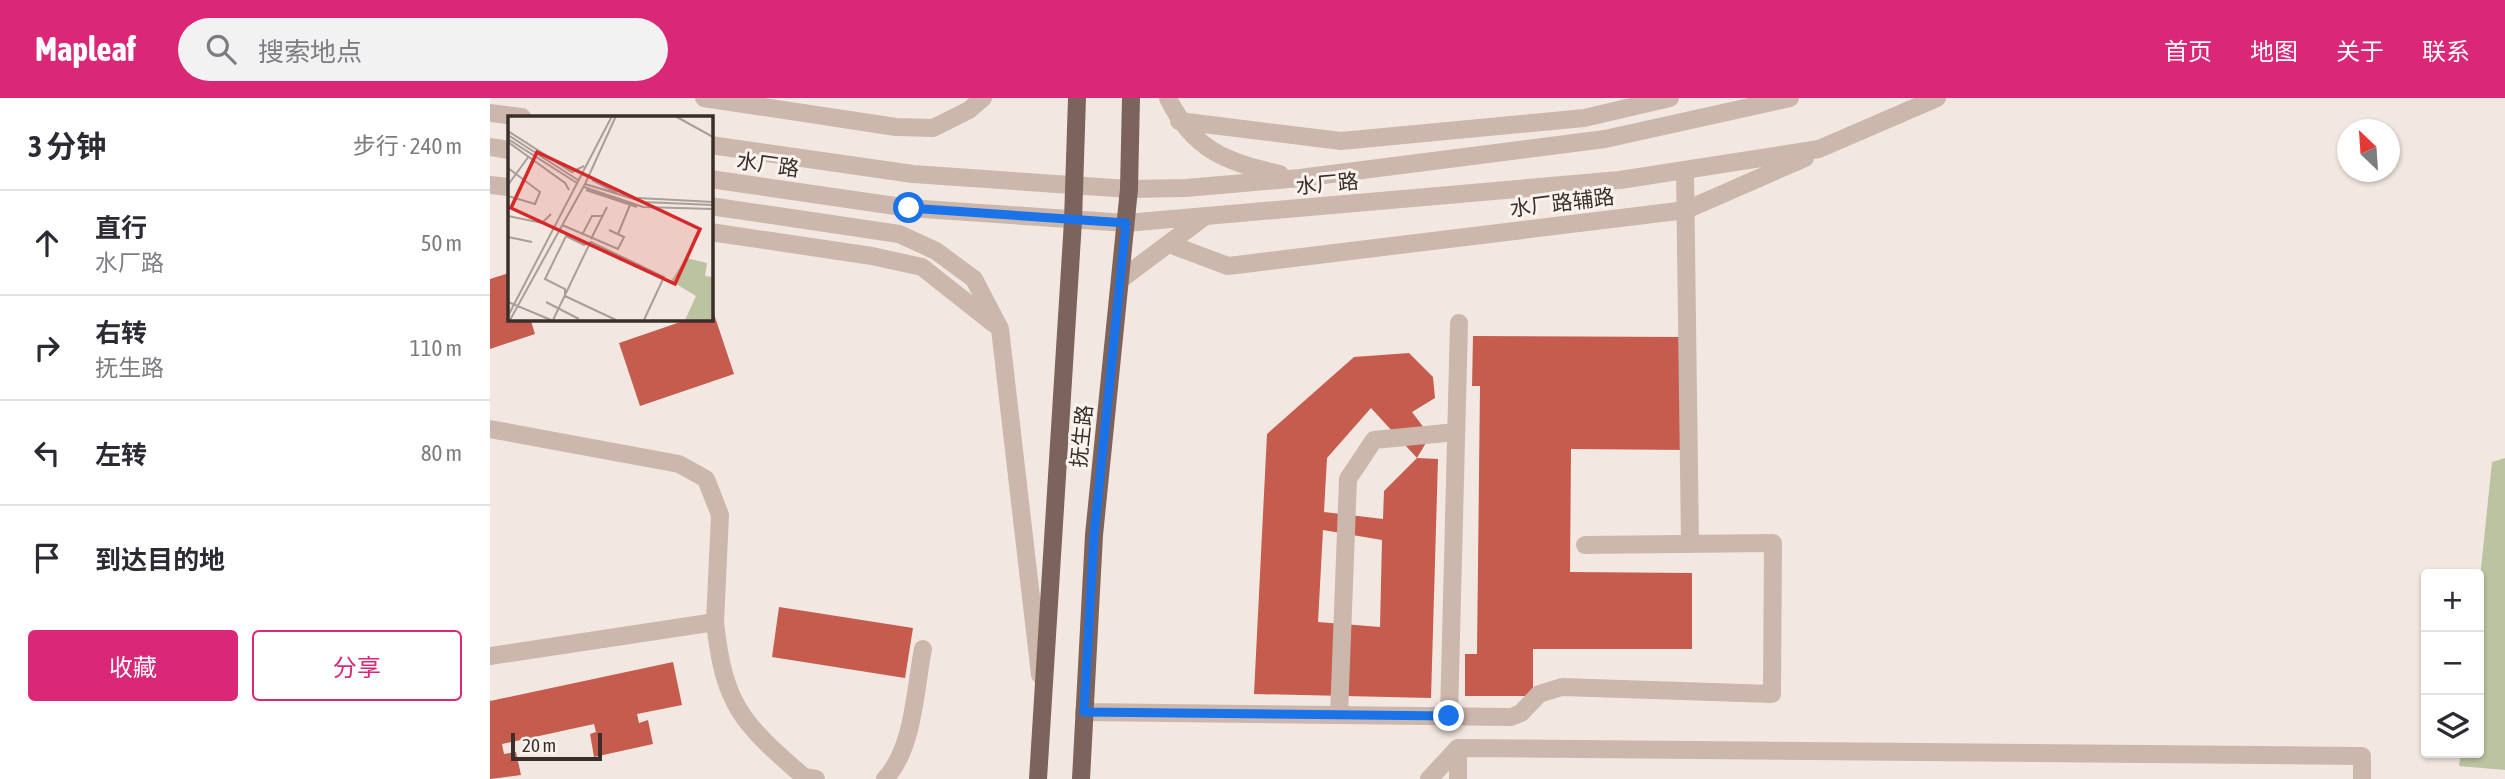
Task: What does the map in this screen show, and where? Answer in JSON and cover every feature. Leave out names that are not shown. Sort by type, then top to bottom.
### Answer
[{"type":"main road","name":"抚生路","points":[[1038,779],[1073,221],[1077,98]]},
{"type":"main road","name":"抚生路","points":[[1081,779],[1094,535],[1129,189],[1131,98]]},
{"type":"street","points":[[704,98],[896,127],[933,128],[969,110],[983,98]]},
{"type":"street","points":[[1168,98],[1179,121],[1209,150],[1234,164],[1300,178]]},
{"type":"street","points":[[1179,121],[1341,141],[1584,118],[1670,98]]},
{"type":"street","name":"水厂路","points":[[712,145],[914,174],[1129,189],[1300,178],[1605,139],[1790,98]]},
{"type":"street","name":"水厂路","points":[[712,179],[909,208],[1126,223],[1620,180],[1685,170],[1819,149],[1937,98]]},
{"type":"street","name":"水厂路辅路","points":[[1169,244],[1228,266],[1686,210],[1943,98]]},
{"type":"street","points":[[490,113],[514,116]]},
{"type":"street","points":[[490,147],[508,150]]},
{"type":"street","points":[[1685,170],[1690,544]]},
{"type":"street","points":[[490,185],[508,187]]},
{"type":"street","points":[[712,206],[899,234],[936,251],[974,279],[999,329],[1043,701]]},
{"type":"street","points":[[1120,280],[1205,216]]},
{"type":"street","points":[[712,232],[872,256],[922,267],[999,329]]},
{"type":"street","points":[[1449,716],[1459,323]]},
{"type":"street","points":[[490,429],[679,464],[706,479],[720,515],[715,622],[720,663],[731,696],[744,720],[804,777],[816,779]]},
{"type":"street","points":[[1339,715],[1348,479],[1374,440],[1456,432]]},
{"type":"street","points":[[1084,712],[1511,717],[1521,713],[1539,694],[1562,687],[1772,694],[1773,543],[1584,545]]},
{"type":"street","points":[[490,656],[715,622]]},
{"type":"street","points":[[884,779],[896,767],[905,740],[923,649]]},
{"type":"street","points":[[1429,779],[1458,748],[2362,756],[2362,779]]},
{"type":"street","points":[[1458,748],[1458,779]]},
{"type":"green space","points":[[2505,458],[2505,770],[2459,766],[2460,758],[2484,758],[2484,569],[2481,569],[2492,462]]},
{"type":"building","points":[[508,273],[508,320],[531,320],[535,334],[490,349],[490,279]]},
{"type":"building","points":[[713,311],[734,374],[640,406],[619,343],[686,320],[712,320]]},
{"type":"building","points":[[1473,336],[1686,337],[1686,450],[1571,449],[1570,572],[1692,573],[1692,649],[1533,649],[1533,696],[1465,696],[1465,654],[1477,654],[1480,386],[1472,386]]},
{"type":"building","points":[[1409,353],[1433,377],[1435,398],[1412,412],[1430,436],[1417,458],[1438,459],[1431,698],[1254,694],[1267,434],[1354,357]],"holes":[[[1371,408],[1417,458],[1384,491],[1383,519],[1324,512],[1327,458]],[[1323,530],[1382,540],[1380,627],[1318,622]]]},
{"type":"building","points":[[779,607],[913,628],[905,678],[772,657]]},
{"type":"building","points":[[673,662],[682,705],[637,714],[639,723],[648,720],[653,744],[594,757],[590,734],[596,732],[594,724],[502,744],[504,754],[516,752],[521,775],[490,779],[490,701]]},
{"type":"route","points":[[909,208],[1126,223],[1094,535],[1084,712],[1449,716]]}]
